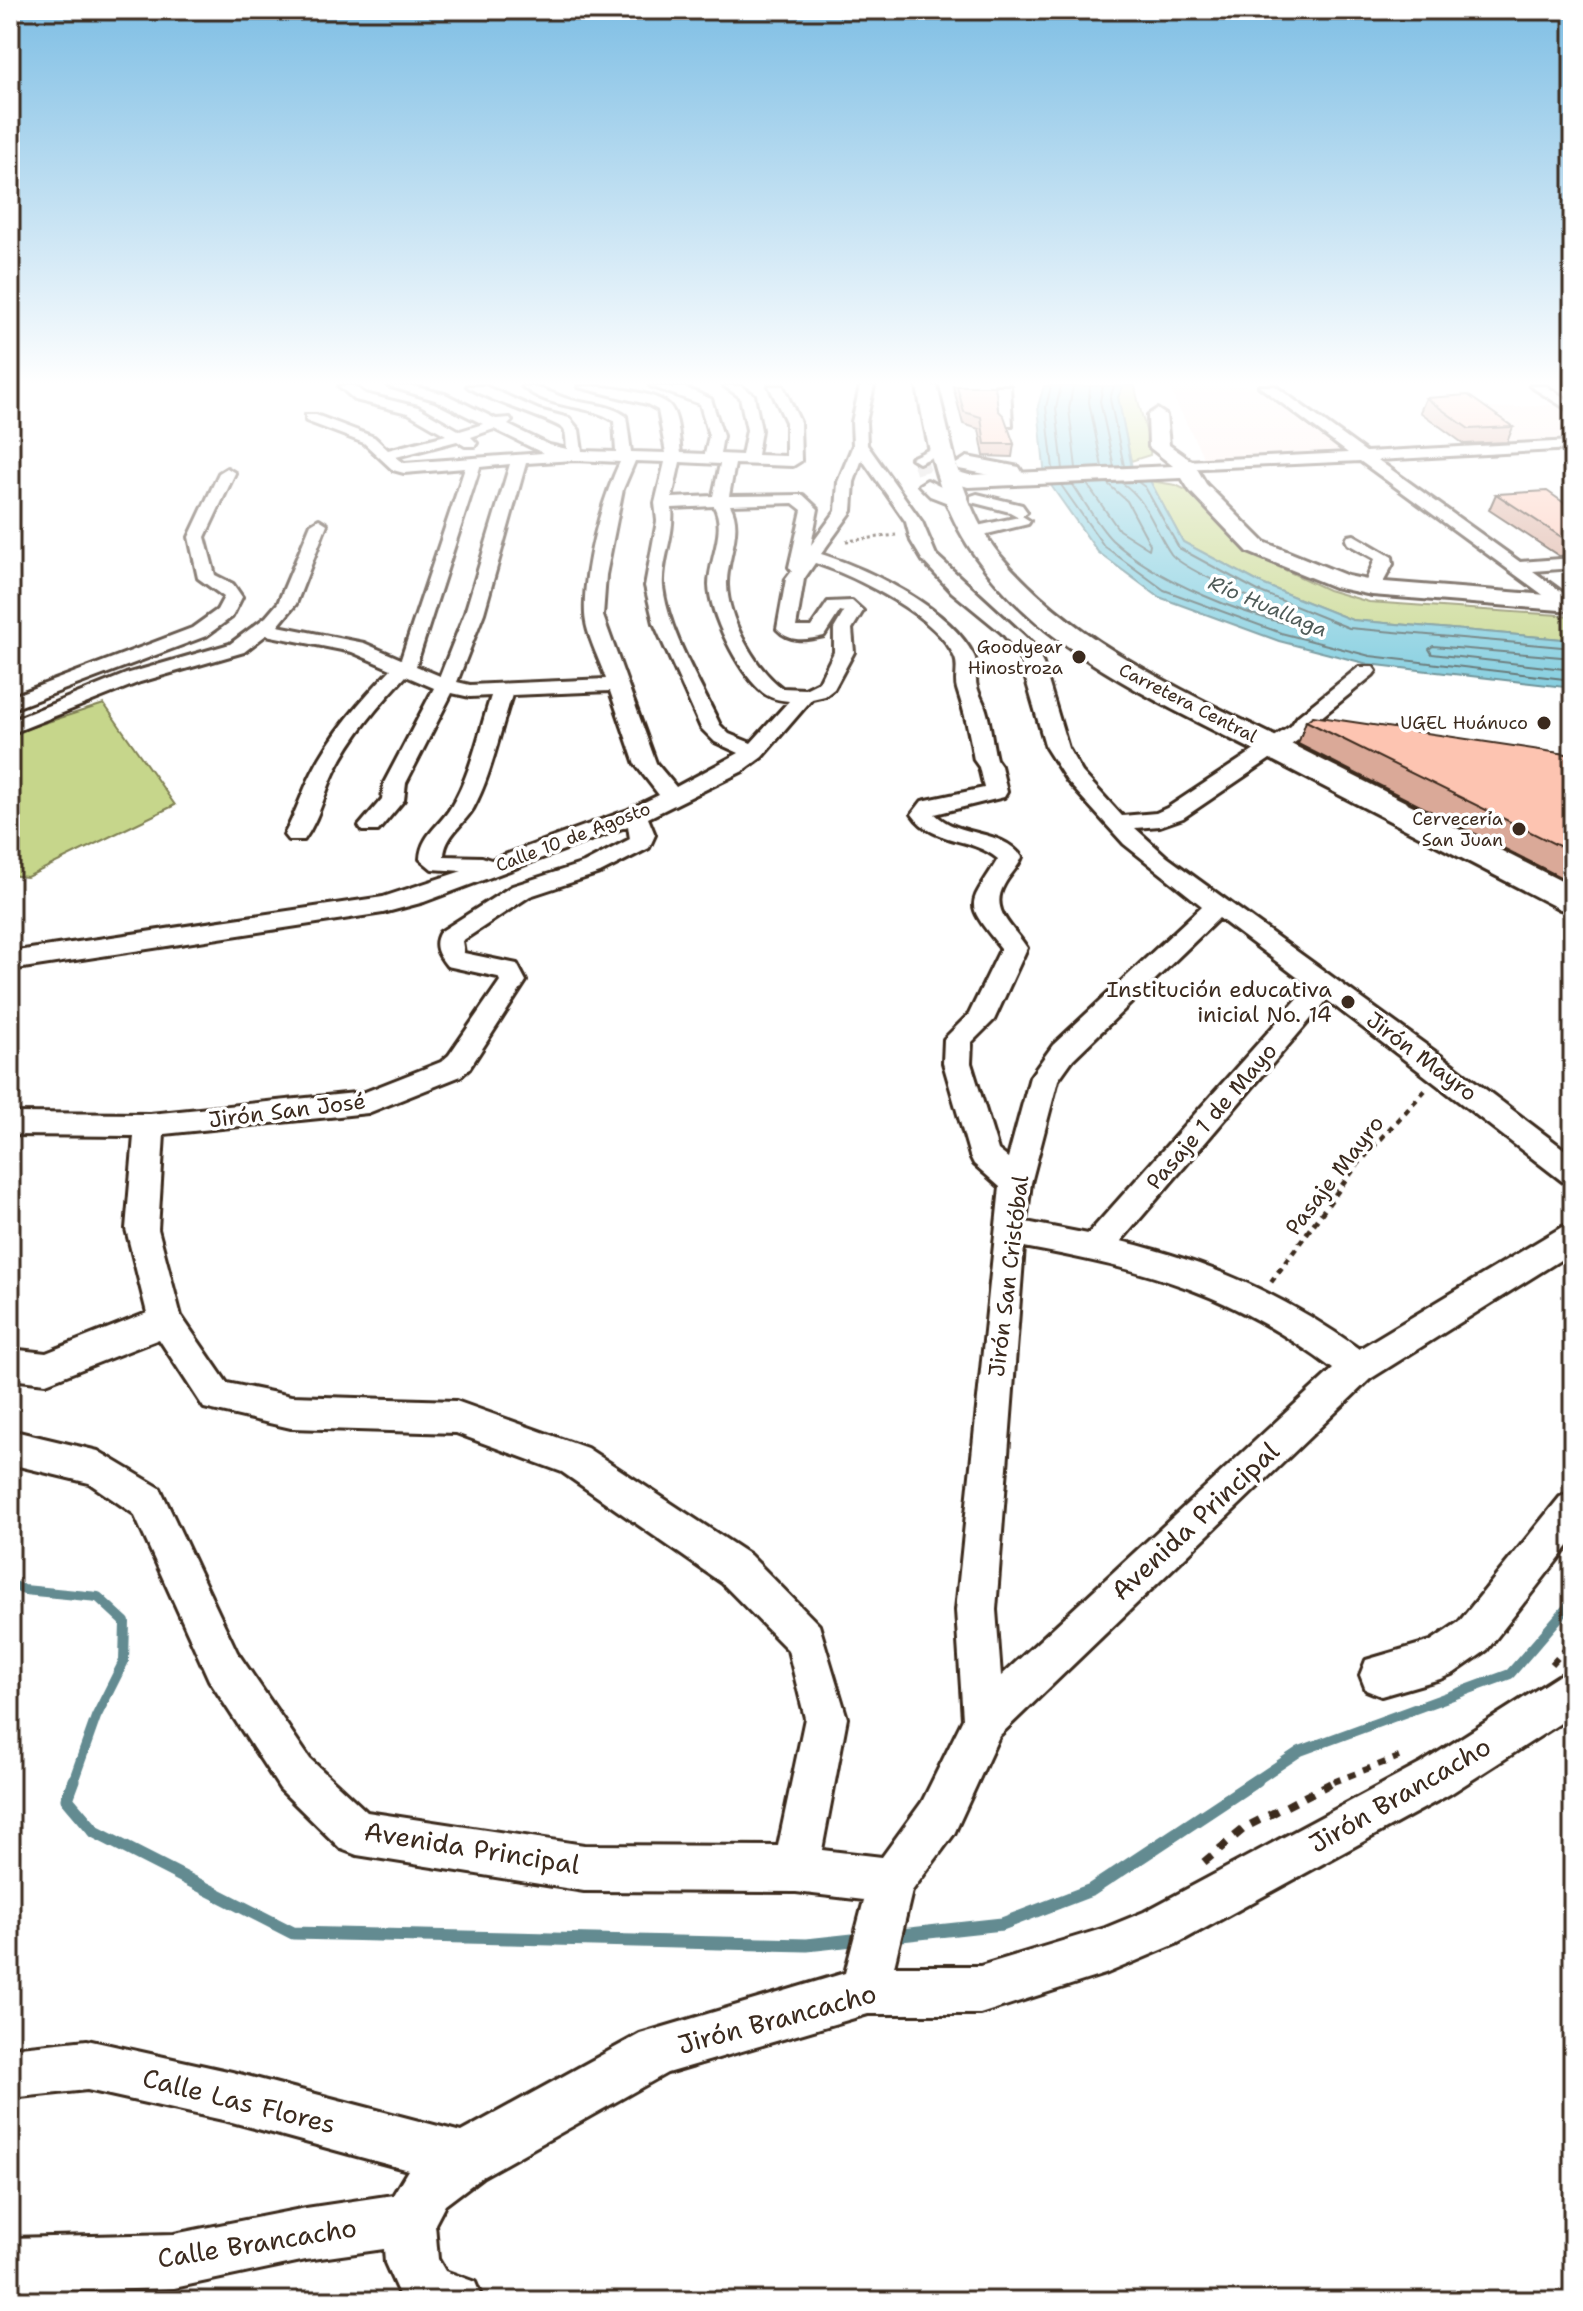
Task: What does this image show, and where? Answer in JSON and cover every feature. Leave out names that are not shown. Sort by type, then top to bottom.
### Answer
[{"type":"highway","points":[[972,494],[984,516],[982,539]]},
{"type":"highway","name":"Carretera Central","points":[[982,539],[1056,626],[1099,657],[1288,739],[1573,901]]},
{"type":"main road","points":[[1208,494],[1256,547],[1342,582],[1372,588],[1570,604]]},
{"type":"street","points":[[10,704],[199,632],[225,613],[233,597],[227,588],[207,578],[197,537],[217,494]]},
{"type":"street","points":[[296,835],[323,773],[347,734],[364,709],[405,668],[440,573],[464,494]]},
{"type":"street","points":[[370,826],[393,800],[395,783],[464,642],[487,573],[504,494]]},
{"type":"street","points":[[614,494],[597,575],[594,616],[646,764],[673,797]]},
{"type":"street","points":[[665,494],[665,521],[654,586],[663,623],[711,728],[722,738],[754,752]]},
{"type":"street","points":[[720,494],[728,528],[720,559],[718,589],[728,628],[763,683],[774,691],[805,695]]},
{"type":"street","name":"Calle 10 de Agosto","points":[[10,961],[383,905],[415,897],[636,815],[708,781],[754,752],[805,695],[818,692],[827,685],[844,652],[843,629],[854,611],[846,605],[834,606],[817,632],[804,636],[789,633],[786,629],[795,579],[844,511],[845,494]]},
{"type":"street","name":"Jirón Mayro","points":[[894,494],[914,522],[929,561],[984,606],[1029,652],[1058,752],[1079,782],[1138,845],[1442,1071],[1573,1173]]},
{"type":"street","points":[[982,539],[1020,516],[1016,508],[988,494]]},
{"type":"street","points":[[1416,494],[1570,604]]},
{"type":"street","points":[[663,503],[720,503],[788,497],[806,503],[810,509],[795,579]]},
{"type":"street","points":[[10,728],[133,678],[237,648],[287,604],[319,524]]},
{"type":"street","points":[[1354,540],[1383,557],[1384,564],[1372,588]]},
{"type":"street","points":[[812,557],[832,562],[876,583],[944,629],[955,641],[968,666],[965,684],[974,702],[985,760],[998,788],[996,792],[930,806],[923,814],[937,826],[996,846],[1010,857],[1008,865],[987,893],[988,915],[1014,948],[980,1020],[958,1039],[957,1063],[985,1156],[1016,1183]]},
{"type":"street","points":[[1517,567],[1573,563]]},
{"type":"street","points":[[262,629],[357,647],[443,685],[470,691],[617,685]]},
{"type":"street","points":[[1288,739],[1305,720],[1366,671]]},
{"type":"street","points":[[503,691],[462,808],[436,838],[431,851],[432,859],[440,864],[511,861]]},
{"type":"street","points":[[1118,823],[1160,819],[1175,813],[1288,739],[1310,729],[1357,736]]},
{"type":"street","name":"Jirón San José","points":[[10,1124],[150,1125],[361,1104],[451,1069],[513,981],[513,976],[501,968],[456,960],[449,951],[449,938],[521,891],[592,868],[641,843],[643,835],[636,815]]},
{"type":"street","name":"Jirón San Cristóbal","points":[[984,1721],[976,1610],[1009,1232],[1016,1183],[1044,1077],[1051,1064],[1217,906]]},
{"type":"street","name":"Pasaje 1 de Mayo","points":[[1096,1247],[1325,985]]},
{"type":"street","points":[[150,1125],[142,1229],[166,1321],[216,1397],[291,1412],[456,1417],[574,1460],[736,1569],[805,1639],[826,1718],[796,1869]]},
{"type":"street","points":[[1009,1232],[1156,1260],[1195,1273],[1272,1309],[1358,1368]]},
{"type":"street","name":"Avenida Principal","points":[[868,1983],[889,1892],[938,1818],[984,1721],[1358,1368],[1573,1236]]},
{"type":"street","points":[[10,1364],[46,1368],[166,1321]]},
{"type":"street","name":"Avenida Principal","points":[[10,1447],[98,1468],[147,1501],[223,1666],[295,1774],[357,1833],[584,1868],[796,1869],[889,1892]]},
{"type":"street","points":[[1381,1675],[1440,1659],[1473,1636],[1573,1510]]},
{"type":"street","name":"Jirón Brancacho","points":[[408,2219],[427,2187],[464,2159],[657,2051],[868,1983],[980,1990],[1105,1951],[1146,1934],[1435,1779],[1573,1691]]},
{"type":"street","name":"Calle Las Flores","points":[[10,2073],[87,2065],[232,2097],[464,2159]]},
{"type":"street","points":[[408,2219],[412,2263],[427,2293],[456,2301]]},
{"type":"street","name":"Calle Brancacho","points":[[10,2265],[174,2261],[306,2234],[408,2219]]},
{"type":"path","name":"Pasaje Mayro","points":[[1256,1302],[1357,1165],[1442,1071]]},
{"type":"green space","points":[[1157,494],[1192,494],[1247,552],[1328,590],[1369,602],[1573,616],[1573,640],[1352,620],[1262,584],[1183,542]]},
{"type":"green space","points":[[104,704],[175,805],[27,877],[10,875],[10,734]]},
{"type":"water","name":"Río Huallaga","points":[[1057,494],[1157,494],[1183,542],[1262,584],[1352,620],[1573,640],[1573,688],[1368,664],[1279,641],[1159,597],[1098,552]]},
{"type":"building","points":[[1496,494],[1551,494],[1573,509],[1573,539],[1566,540]]},
{"type":"building","points":[[1313,716],[1573,755],[1573,853],[1306,721]]},
{"type":"waterway","points":[[10,1584],[24,1590],[98,1597],[125,1622],[124,1661],[96,1717],[73,1782]]},
{"type":"waterway","points":[[1255,1781],[1300,1751],[1510,1674],[1573,1601]]},
{"type":"waterway","points":[[74,1780],[67,1799],[95,1832],[293,1933],[807,1945],[862,1939]]},
{"type":"waterway","points":[[892,1936],[1002,1924],[1091,1890],[1255,1781]]},
{"type":"place","name":"Goodyear Hinostroza","points":[[1079,657]]},
{"type":"place","name":"UGEL Huánuco","points":[[1544,723]]},
{"type":"place","name":"Cervecería San Juan","points":[[1519,829]]},
{"type":"place","name":"Institución educativa inicial No. 14","points":[[1348,1002]]}]
